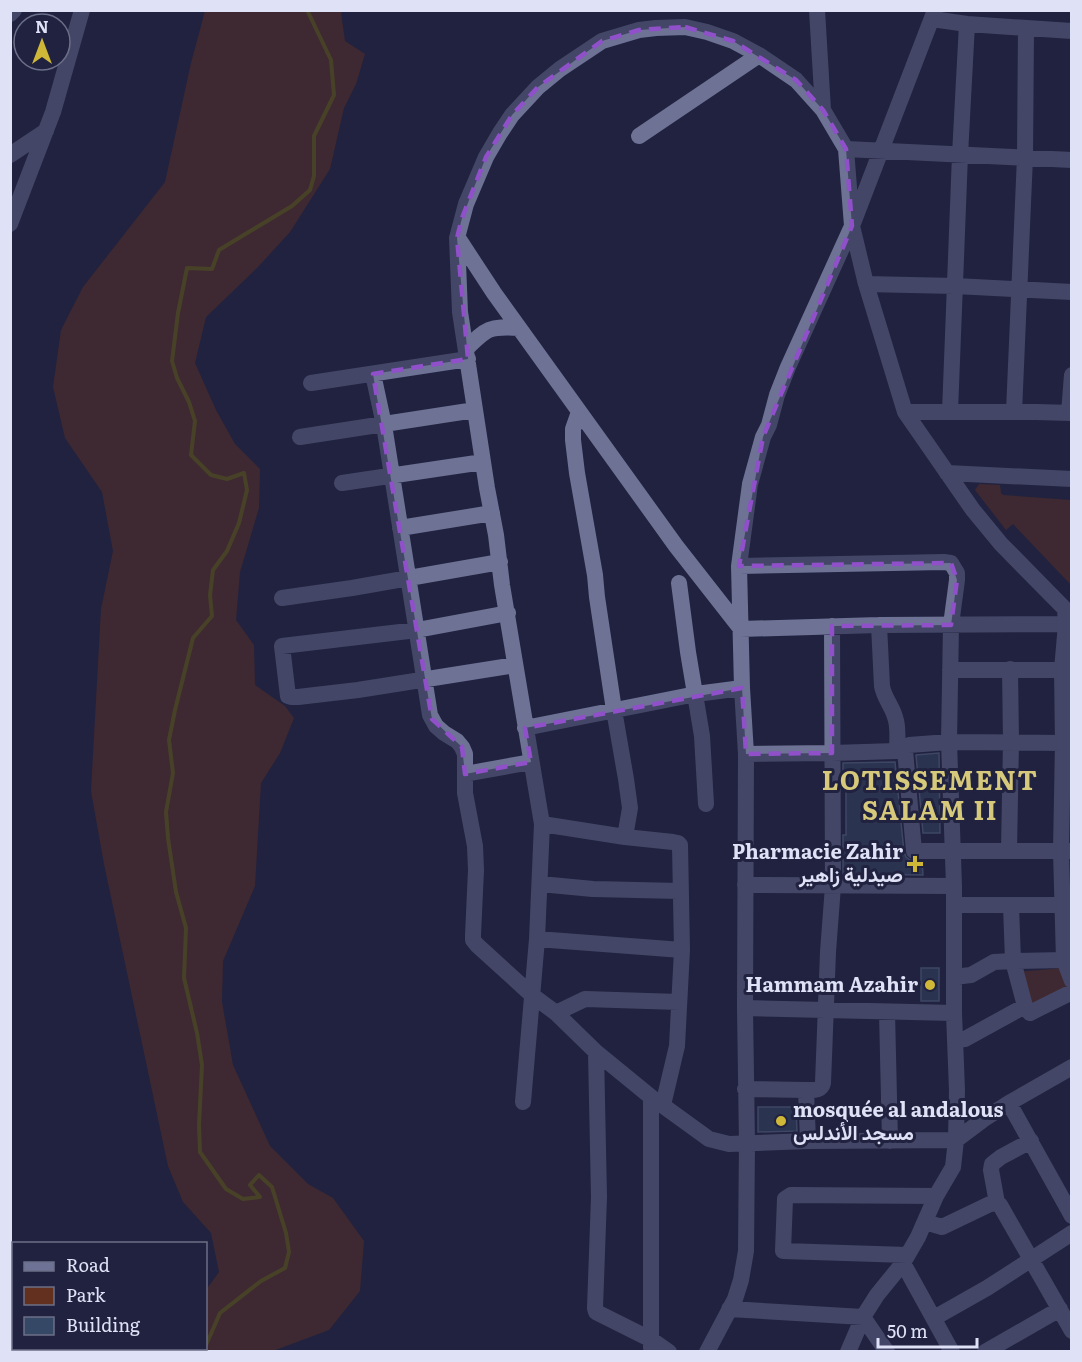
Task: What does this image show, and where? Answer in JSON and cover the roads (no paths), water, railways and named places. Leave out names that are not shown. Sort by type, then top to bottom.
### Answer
[{"type":"street","points":[[10,14],[14,10]]},
{"type":"street","points":[[817,10],[823,110]]},
{"type":"street","points":[[10,224],[65,74],[81,11]]},
{"type":"street","points":[[707,1352],[735,1299],[746,1251],[746,754],[739,566],[750,484],[763,437],[788,367],[852,226],[933,15],[967,24],[1071,32]]},
{"type":"street","points":[[950,412],[967,24]]},
{"type":"street","points":[[523,1102],[537,939],[542,825],[460,312],[457,238],[466,204],[486,157],[512,115],[538,87],[560,69],[602,41],[639,30],[685,27],[733,40],[796,80],[823,110],[846,149],[852,226],[866,284],[905,412],[973,510],[1001,544],[1065,609],[1069,624],[1063,742],[1067,905],[1064,960],[1071,981]]},
{"type":"street","points":[[1014,412],[1025,158],[1026,28]]},
{"type":"street","points":[[639,136],[759,55]]},
{"type":"street","points":[[10,155],[46,131]]},
{"type":"street","points":[[846,149],[1071,160]]},
{"type":"street","points":[[457,238],[676,546],[741,629]]},
{"type":"street","points":[[866,284],[1071,292]]},
{"type":"street","points":[[311,383],[373,374],[467,354],[483,332],[500,327],[519,328]]},
{"type":"street","points":[[373,374],[384,425],[432,719],[444,734],[457,741],[465,754],[465,793],[475,846],[473,940],[477,945],[532,996],[556,1013],[596,1052],[657,1101],[709,1138],[729,1144],[956,1140],[1009,1102],[1071,1067]]},
{"type":"street","points":[[905,412],[1070,413],[1071,375]]},
{"type":"street","points":[[300,437],[475,410]]},
{"type":"street","points":[[579,412],[573,429],[573,440],[630,808],[625,837]]},
{"type":"street","points":[[342,483],[483,462]]},
{"type":"street","points":[[946,473],[1071,479]]},
{"type":"street","points":[[400,528],[492,513]]},
{"type":"street","points":[[282,598],[500,562]]},
{"type":"street","points":[[739,566],[944,562],[951,563],[957,580],[951,625],[949,742],[955,905],[956,1140],[954,1167],[936,1196],[926,1222],[905,1259],[863,1317],[849,1352]]},
{"type":"street","points":[[679,583],[702,736],[706,804]]},
{"type":"street","points":[[508,613],[417,630],[282,646],[288,693],[291,697],[298,697],[358,690],[515,665]]},
{"type":"street","points":[[741,629],[879,625],[1069,624]]},
{"type":"street","points":[[879,625],[882,686],[884,696],[895,716],[898,730],[912,811],[914,851],[1066,851]]},
{"type":"street","points":[[746,1089],[818,1090],[823,1083],[833,886],[832,626]]},
{"type":"street","points":[[1009,851],[1010,669]]},
{"type":"street","points":[[950,670],[1067,670]]},
{"type":"street","points":[[525,728],[696,694],[742,688]]},
{"type":"street","points":[[746,754],[901,750],[909,745],[949,742],[1063,742]]},
{"type":"street","points":[[465,774],[531,762]]},
{"type":"street","points":[[542,825],[678,843],[680,848],[682,950],[677,1046],[657,1101],[651,1346]]},
{"type":"street","points":[[540,884],[593,889],[680,891]]},
{"type":"street","points":[[745,885],[954,886]]},
{"type":"street","points":[[955,905],[1067,905]]},
{"type":"street","points":[[1011,905],[1013,961],[1025,1006],[1030,1013],[1071,992]]},
{"type":"street","points":[[537,939],[682,950]]},
{"type":"street","points":[[954,977],[970,975],[994,962],[1064,960]]},
{"type":"street","points":[[556,1013],[585,999],[679,1002]]},
{"type":"street","points":[[955,1040],[965,1039],[1025,1006]]},
{"type":"street","points":[[745,1008],[954,1013]]},
{"type":"street","points":[[887,1012],[890,1141]]},
{"type":"street","points":[[596,1052],[598,1197],[595,1308],[596,1312],[651,1346],[669,1352]]},
{"type":"street","points":[[806,1090],[808,1141]]},
{"type":"street","points":[[1009,1102],[1071,1216]]},
{"type":"street","points":[[1031,1141],[992,1164],[997,1203],[1071,1331]]},
{"type":"street","points":[[905,1259],[783,1251],[785,1199],[790,1195],[936,1196]]},
{"type":"street","points":[[926,1222],[942,1227],[990,1204],[997,1203]]},
{"type":"street","points":[[934,1318],[987,1288],[1071,1233]]},
{"type":"street","points":[[905,1259],[952,1352]]},
{"type":"street","points":[[729,1309],[863,1317]]},
{"type":"street","points":[[985,1352],[1060,1309]]},
{"type":"street","points":[[863,1317],[887,1352]]},
{"type":"waterway","points":[[207,1343],[220,1313],[261,1281],[285,1268],[289,1252],[286,1233],[272,1187],[259,1175],[250,1185],[260,1197],[243,1199],[226,1189],[200,1152],[202,1065],[184,978],[186,928],[176,892],[168,838],[166,812],[173,773],[169,740],[193,638],[212,616],[210,595],[213,570],[227,551],[239,523],[247,490],[244,473],[227,479],[211,475],[191,455],[195,421],[172,361],[187,268],[212,269],[219,250],[292,206],[310,190],[314,176],[314,136],[334,95],[331,60],[308,10]]},
{"type":"place","name":"Pharmacie Zahir صيدلية زاهير","points":[[915,864]]},
{"type":"place","name":"Hammam Azahir","points":[[930,985]]},
{"type":"place","name":"mosquée al andalous مسجد الأندلس","points":[[781,1121]]},
{"type":"district","name":"LOTISSEMENT SALAM II","points":[[930,796]]}]
